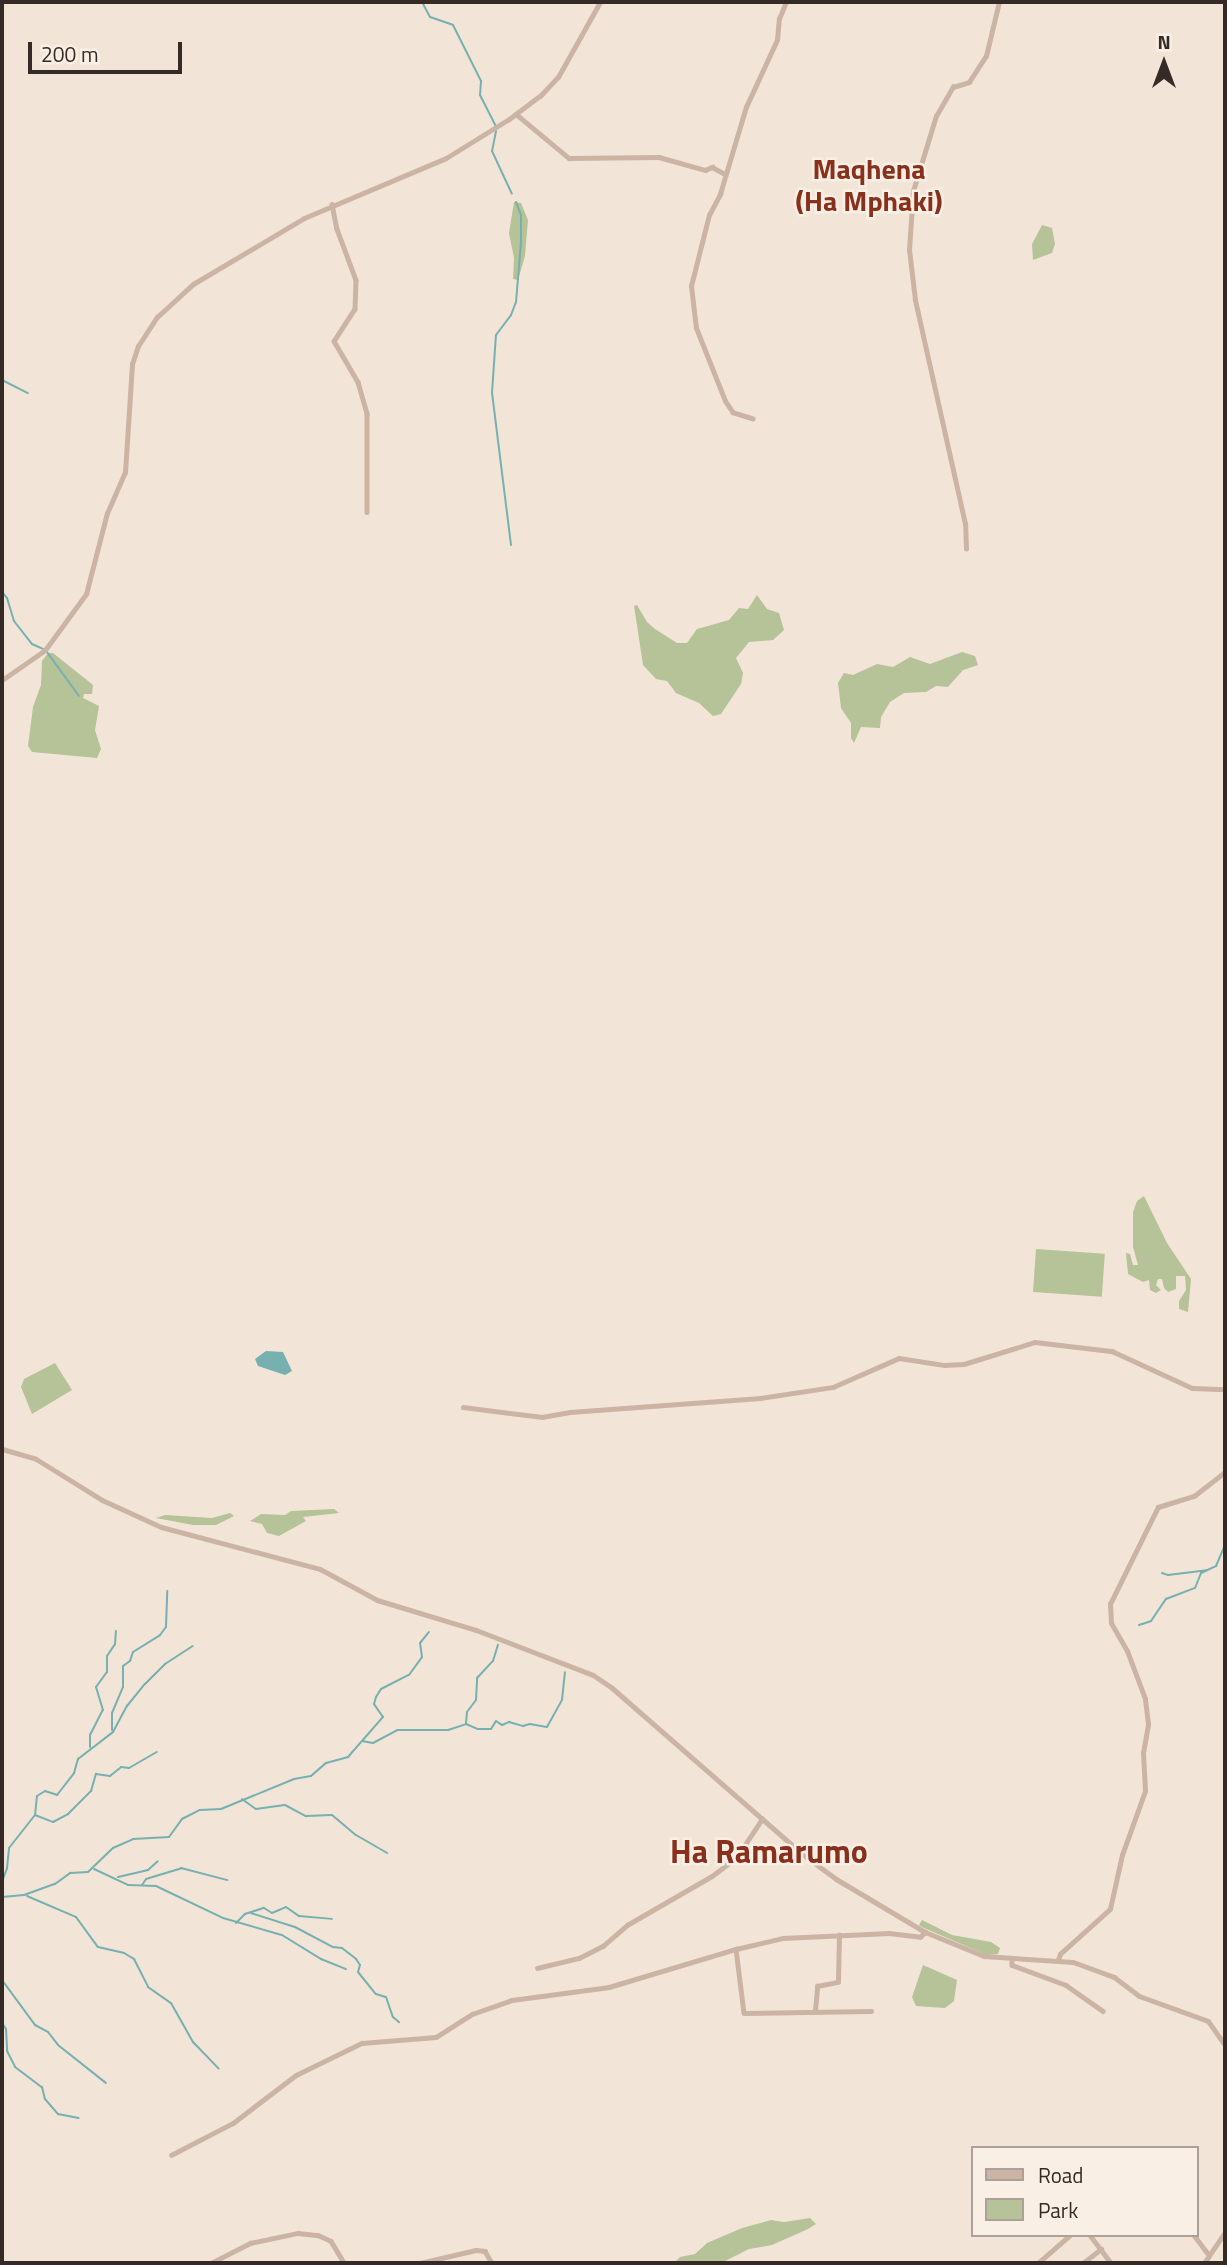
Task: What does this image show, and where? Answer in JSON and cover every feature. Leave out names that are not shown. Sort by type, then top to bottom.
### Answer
[{"type":"street","points":[[2,680],[38,657],[73,616],[86,594],[107,513],[125,472],[132,364],[138,346],[157,317],[178,296],[217,268],[332,203],[390,183],[446,159],[516,114],[558,77],[600,2]]},
{"type":"street","points":[[753,419],[733,414],[725,401],[692,310],[691,286],[709,215],[746,107],[777,40],[779,19],[786,2]]},
{"type":"street","points":[[967,549],[965,524],[915,300],[909,250],[913,191],[936,116],[953,88],[969,82],[986,56],[999,2]]},
{"type":"street","points":[[516,114],[569,158],[659,157],[705,170],[712,167],[725,174]]},
{"type":"street","points":[[332,203],[337,229],[356,279],[355,309],[334,341],[358,382],[367,414],[367,512]]},
{"type":"street","points":[[463,1407],[542,1418],[561,1413],[760,1398],[833,1387],[899,1358],[944,1365],[964,1364],[1035,1342],[1099,1348],[1192,1388],[1225,1389]]},
{"type":"street","points":[[2,1449],[36,1459],[102,1500],[161,1527],[320,1569],[377,1600],[476,1630],[593,1675],[612,1688],[836,1880],[925,1932],[984,1956],[1073,1962],[1114,1977],[1139,1996],[1208,2021],[1225,2045]]},
{"type":"street","points":[[1059,1960],[1060,1954],[1110,1909],[1122,1855],[1145,1791],[1143,1753],[1148,1724],[1145,1699],[1127,1651],[1111,1623],[1110,1604],[1158,1507],[1195,1496],[1225,1472]]},
{"type":"street","points":[[537,1968],[579,1958],[603,1946],[627,1925],[712,1876],[736,1858],[762,1819]]},
{"type":"street","points":[[171,2155],[233,2123],[296,2075],[362,2043],[436,2037],[472,2014],[512,2000],[609,1987],[736,1949],[783,1938],[900,1933],[920,1937],[925,1932]]},
{"type":"street","points":[[815,2011],[817,1986],[838,1982],[839,1935]]},
{"type":"street","points":[[736,1949],[744,2013],[775,2015],[815,2011],[871,2011]]},
{"type":"street","points":[[1012,1959],[1012,1965],[1066,1985],[1103,2011]]},
{"type":"street","points":[[1204,2263],[1225,2232]]},
{"type":"street","points":[[211,2263],[250,2243],[298,2233],[318,2235],[331,2241],[344,2263]]},
{"type":"street","points":[[1038,2263],[1068,2237]]},
{"type":"street","points":[[1092,2237],[1111,2263]]},
{"type":"street","points":[[1196,2237],[1209,2255]]},
{"type":"street","points":[[1083,2263],[1101,2249]]},
{"type":"street","points":[[420,2263],[476,2250],[485,2251],[492,2263]]},
{"type":"green space","points":[[514,202],[521,203],[528,220],[525,256],[518,280],[513,279],[514,258],[509,233]]},
{"type":"green space","points":[[1042,225],[1052,228],[1055,244],[1052,253],[1033,260],[1032,244]]},
{"type":"green space","points":[[757,595],[767,609],[779,613],[784,630],[773,640],[749,642],[736,658],[743,673],[741,684],[721,714],[713,716],[699,703],[676,693],[667,681],[656,679],[643,665],[634,606],[637,605],[647,622],[655,629],[677,643],[687,643],[697,629],[729,620],[739,608],[748,609]]},
{"type":"green space","points":[[962,652],[975,656],[978,665],[963,670],[948,687],[936,686],[926,692],[904,693],[890,702],[881,717],[880,728],[861,727],[854,743],[851,738],[851,723],[841,708],[838,683],[844,673],[853,675],[877,664],[893,667],[910,657],[930,664]]},
{"type":"green space","points":[[48,653],[53,653],[93,685],[92,694],[84,694],[83,698],[99,706],[95,730],[101,749],[97,758],[32,752],[28,746],[33,707],[41,685],[42,661]]},
{"type":"green space","points":[[1144,1196],[1167,1243],[1191,1279],[1188,1312],[1179,1309],[1179,1301],[1186,1290],[1185,1276],[1176,1276],[1176,1289],[1168,1292],[1162,1279],[1158,1279],[1156,1285],[1161,1290],[1156,1293],[1150,1290],[1149,1280],[1143,1282],[1128,1274],[1126,1253],[1130,1254],[1133,1265],[1138,1265],[1133,1247],[1133,1212],[1137,1201]]},
{"type":"green space","points":[[1036,1249],[1105,1254],[1102,1297],[1033,1292]]},
{"type":"green space","points":[[55,1363],[72,1390],[32,1414],[21,1387],[24,1379]]},
{"type":"green space","points":[[334,1509],[339,1513],[303,1517],[306,1521],[279,1536],[267,1533],[262,1524],[250,1521],[261,1514],[285,1515],[291,1511]]},
{"type":"green space","points":[[230,1513],[234,1516],[216,1525],[193,1525],[156,1518],[165,1515],[212,1518]]},
{"type":"green space","points":[[922,1920],[952,1935],[991,1942],[1000,1948],[998,1954],[987,1955],[924,1928],[919,1925]]},
{"type":"green space","points":[[923,1965],[957,1980],[954,2001],[945,2008],[916,2006],[912,1997]]},
{"type":"green space","points":[[810,2218],[816,2224],[808,2229],[772,2245],[749,2249],[721,2263],[674,2263],[680,2257],[695,2254],[707,2243],[742,2228],[771,2220],[784,2222]]},
{"type":"water","points":[[266,1351],[283,1352],[292,1371],[285,1375],[258,1366],[255,1359]]},
{"type":"waterway","points":[[422,2],[430,17],[453,25],[481,81],[480,95],[496,126]]},
{"type":"waterway","points":[[496,131],[492,151],[512,194]]},
{"type":"waterway","points":[[511,545],[492,393],[496,335],[511,315],[516,302],[521,242],[521,215],[516,202]]},
{"type":"waterway","points":[[2,380],[28,393]]},
{"type":"waterway","points":[[2,592],[7,598],[14,621],[32,644],[43,649]]},
{"type":"waterway","points":[[47,652],[79,696]]},
{"type":"waterway","points":[[1139,1625],[1151,1621],[1166,1599],[1195,1588],[1201,1573],[1216,1566],[1225,1545]]},
{"type":"waterway","points":[[1162,1573],[1168,1575],[1207,1570]]},
{"type":"waterway","points":[[112,1730],[112,1713],[123,1687],[123,1666],[130,1661],[133,1652],[160,1635],[166,1627],[167,1591]]},
{"type":"waterway","points":[[90,1747],[90,1735],[103,1710],[96,1687],[107,1672],[107,1656],[115,1644],[116,1631]]},
{"type":"waterway","points":[[362,1741],[383,1717],[374,1704],[376,1697],[381,1689],[409,1675],[422,1657],[420,1643],[429,1632]]},
{"type":"waterway","points":[[466,1723],[467,1712],[476,1700],[477,1678],[493,1661],[498,1645]]},
{"type":"waterway","points":[[2,1882],[9,1848],[35,1815],[37,1796],[45,1791],[57,1795],[74,1773],[78,1759],[113,1732],[127,1706],[145,1684],[165,1664],[193,1646]]},
{"type":"waterway","points":[[2,1897],[24,1895],[55,1884],[70,1873],[88,1872],[113,1848],[133,1839],[169,1837],[182,1819],[200,1810],[221,1809],[294,1779],[311,1776],[326,1763],[348,1757],[362,1741],[373,1743],[397,1730],[448,1730],[466,1724],[478,1729],[491,1729],[496,1721],[502,1725],[509,1722],[523,1726],[530,1724],[547,1727],[562,1700],[565,1672]]},
{"type":"waterway","points":[[35,1815],[53,1822],[68,1814],[91,1791],[96,1774],[110,1776],[121,1767],[129,1768],[157,1752]]},
{"type":"waterway","points":[[242,1799],[256,1809],[285,1805],[306,1816],[332,1815],[356,1835],[387,1853]]},
{"type":"waterway","points":[[118,1877],[148,1870],[158,1861]]},
{"type":"waterway","points":[[142,1885],[146,1879],[181,1868],[227,1880]]},
{"type":"waterway","points":[[94,1869],[128,1885],[156,1886],[223,1918],[282,1935],[321,1959],[346,1969]]},
{"type":"waterway","points":[[27,1896],[76,1917],[98,1947],[124,1953],[134,1959],[148,1987],[171,2003],[193,2042],[219,2069]]},
{"type":"waterway","points":[[236,1923],[245,1914],[264,1908],[272,1913],[286,1907],[299,1916],[332,1919]]},
{"type":"waterway","points":[[251,1913],[295,1927],[333,1947],[342,1948],[356,1959],[360,1965],[358,1972],[376,1994],[386,1997],[393,2017],[399,2022]]},
{"type":"waterway","points":[[2,1980],[35,2025],[48,2032],[58,2045],[106,2083]]},
{"type":"waterway","points":[[2,2023],[6,2029],[7,2051],[15,2067],[42,2087],[45,2099],[58,2114],[79,2118]]},
{"type":"district","name":"Maqhena (Ha Mphaki)","points":[[869,185]]},
{"type":"district","name":"Ha Ramarumo","points":[[769,1851]]}]
